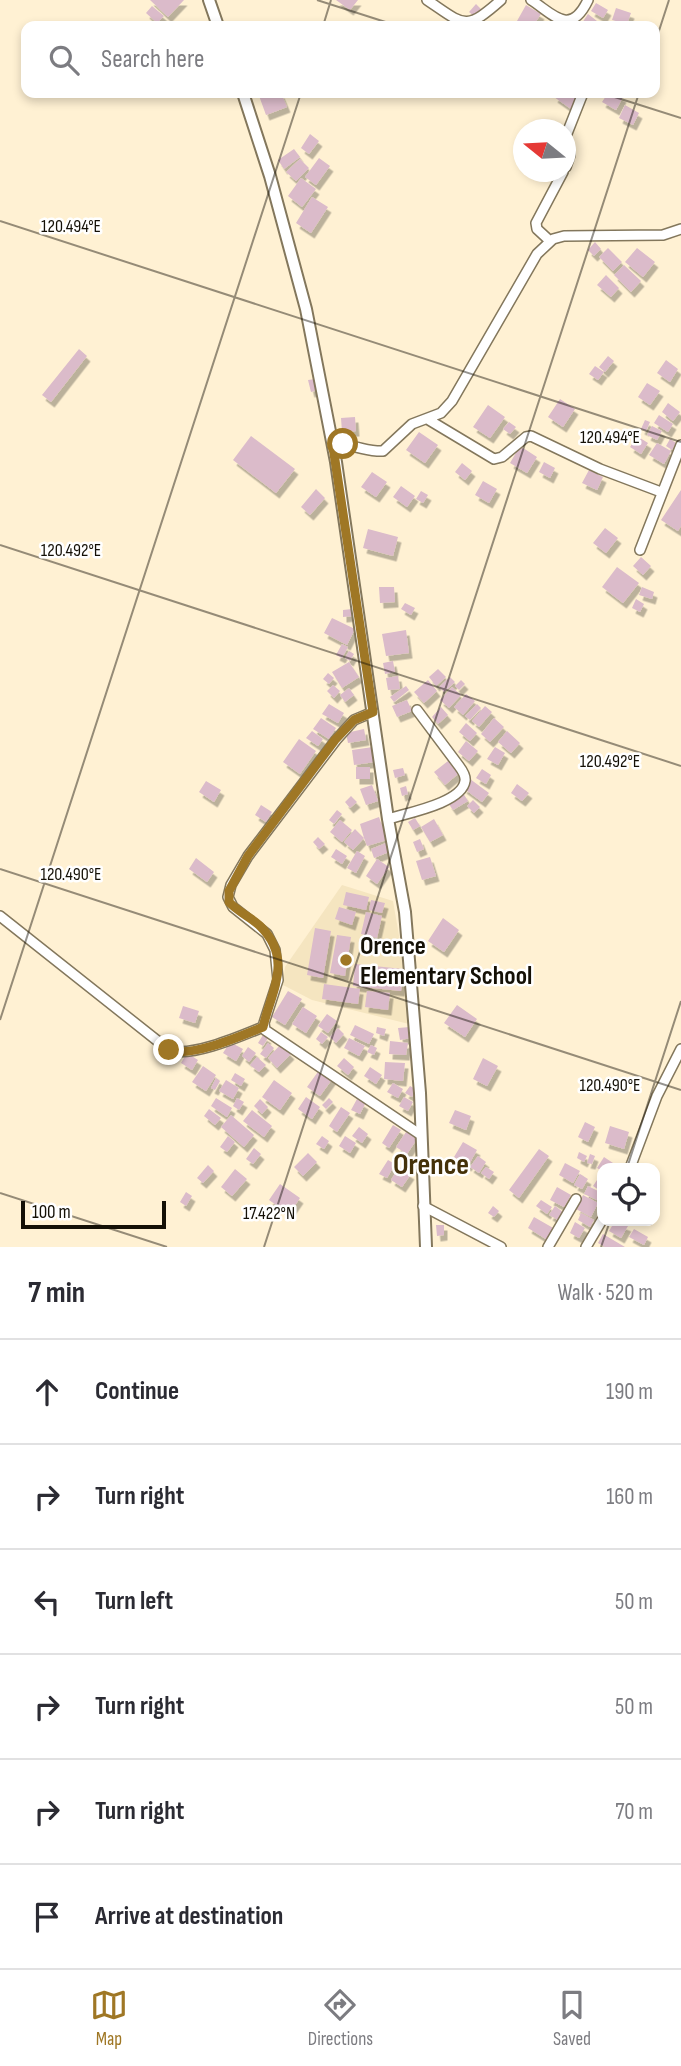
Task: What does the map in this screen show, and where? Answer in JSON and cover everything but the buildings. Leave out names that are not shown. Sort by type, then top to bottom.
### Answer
[{"type":"street","points":[[209,0],[216,21]]},
{"type":"street","points":[[427,0],[458,21]]},
{"type":"street","points":[[471,21],[481,17],[501,0]]},
{"type":"street","points":[[531,0],[558,21]]},
{"type":"street","points":[[555,19],[565,20],[579,15],[588,0]]},
{"type":"street","points":[[245,98],[270,176],[306,309],[333,447],[411,972],[420,1093],[426,1247]]},
{"type":"street","points":[[572,119],[581,98]]},
{"type":"street","points":[[550,241],[537,229],[536,223],[557,182]]},
{"type":"street","points":[[333,447],[343,444],[383,451],[412,424],[429,420],[441,413],[452,401],[537,254],[550,241],[564,236],[663,235],[681,229]]},
{"type":"street","points":[[429,420],[494,459],[502,457],[526,437],[531,436],[600,469],[661,492]]},
{"type":"street","points":[[640,550],[681,444]]},
{"type":"street","points":[[388,819],[449,800],[460,791],[465,782],[459,766],[416,710]]},
{"type":"street","points":[[263,1027],[278,980],[275,950],[260,926],[229,902],[229,891],[248,856],[335,740],[354,720],[373,712]]},
{"type":"street","points":[[0,916],[169,1050],[183,1052],[263,1027]]},
{"type":"street","points":[[263,1027],[269,1034],[421,1135]]},
{"type":"street","points":[[632,1163],[657,1096],[681,1049]]},
{"type":"street","points":[[548,1247],[576,1199]]},
{"type":"street","points":[[423,1206],[501,1247]]},
{"type":"street","points":[[586,1247],[598,1226]]},
{"type":"shaded area","name":"Orence Elementary School","points":[[342,885],[393,901],[402,953],[409,1024],[312,1000],[283,985],[285,967]]},
{"type":"place","name":"Orence Elementary School","points":[[346,960]]},
{"type":"district","name":"Orence","points":[[431,1164]]},
{"type":"route","points":[[169,1050],[183,1052],[200,1048],[263,1027],[278,980],[275,950],[260,926],[229,902],[231,885],[248,856],[335,740],[354,720],[373,712],[333,447],[343,444]]}]
